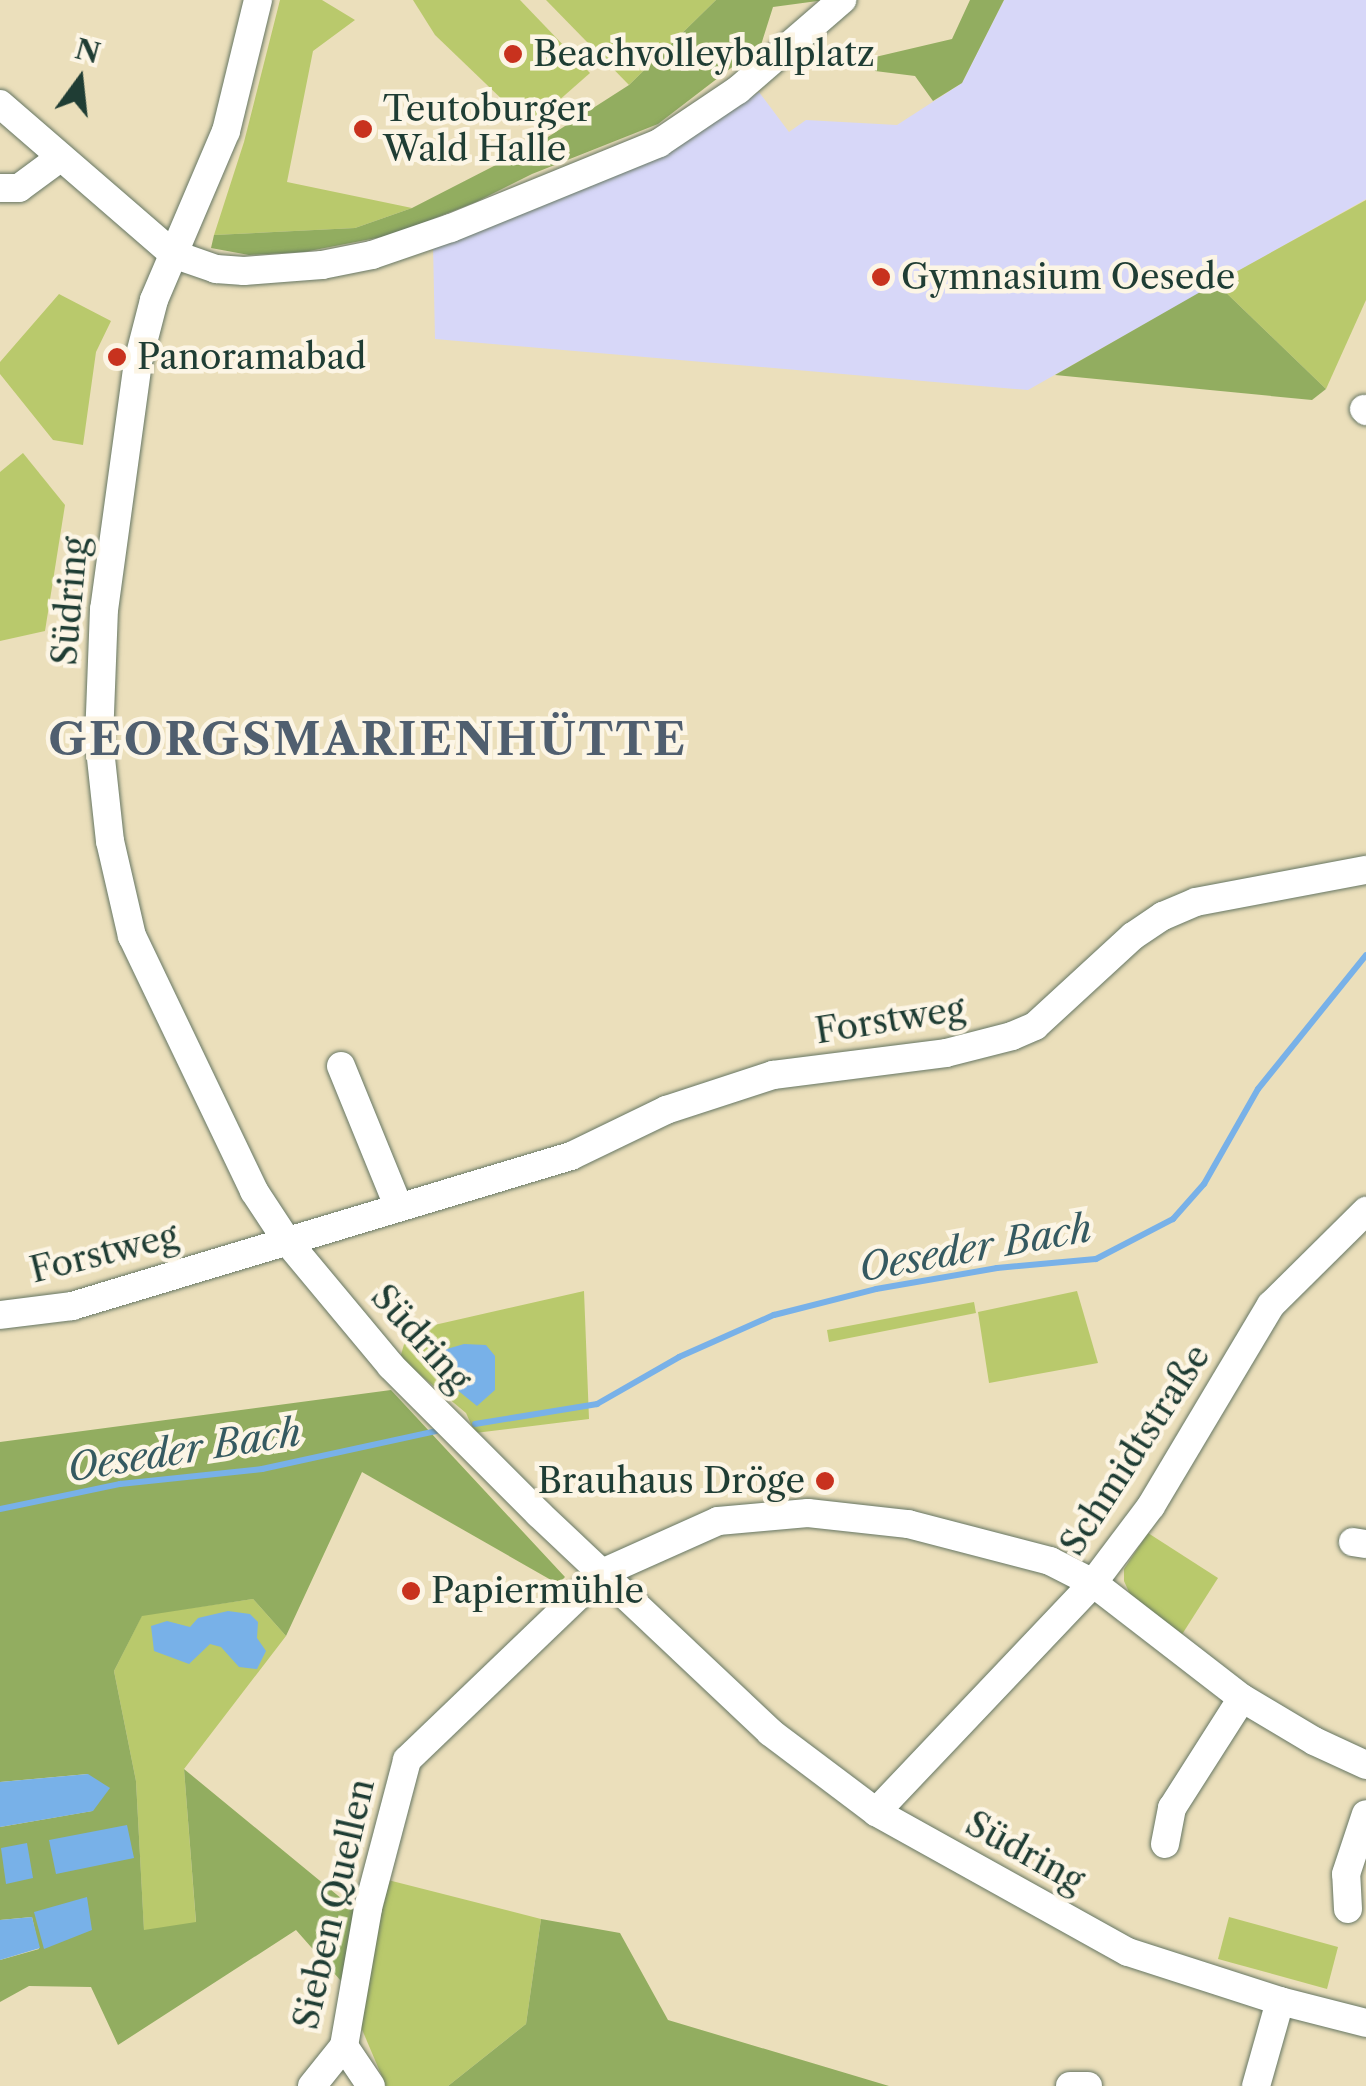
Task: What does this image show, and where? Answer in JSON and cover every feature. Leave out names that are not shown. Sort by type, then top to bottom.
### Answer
[{"type":"street","name":"Südring","points":[[258,0],[226,131],[154,300],[138,362],[104,609],[99,740],[110,841],[132,936],[254,1191],[286,1241],[391,1366],[770,1732],[876,1812],[1128,1952],[1280,2002],[1366,2023]]},
{"type":"street","points":[[0,104],[173,254],[216,269],[244,272],[322,265],[372,256],[464,223],[658,143],[738,90],[842,0]]},
{"type":"street","points":[[0,188],[18,188],[61,157]]},
{"type":"street","name":"Forstweg","points":[[0,1315],[72,1306],[571,1156],[666,1110],[773,1075],[946,1053],[1012,1036],[1035,1026],[1133,936],[1163,916],[1196,902],[1366,870]]},
{"type":"street","points":[[341,1066],[399,1208]]},
{"type":"street","name":"Schmidtstraße","points":[[876,1812],[1093,1583],[1151,1506],[1271,1306],[1366,1211]]},
{"type":"street","points":[[602,1573],[718,1521],[808,1513],[908,1524],[1050,1561],[1093,1583],[1242,1698],[1314,1741],[1366,1765]]},
{"type":"street","name":"Sieben Quellen","points":[[312,2086],[344,2046],[368,1908],[407,1760],[602,1573]]},
{"type":"street","points":[[1165,1844],[1172,1808],[1242,1698]]},
{"type":"street","points":[[1348,1909],[1346,1874],[1366,1814]]},
{"type":"street","points":[[1256,2086],[1280,2002]]},
{"type":"street","points":[[344,2046],[371,2086]]},
{"type":"street","points":[[1070,2086],[1088,2086]]},
{"type":"shaded area","points":[[1004,0],[1366,0],[1366,199],[1028,390],[435,339],[433,245],[675,146],[759,92],[789,132],[806,120],[897,125],[962,83]]},
{"type":"green space","points":[[280,0],[322,0],[355,20],[313,51],[287,182],[412,208],[355,228],[214,235],[244,142]]},
{"type":"green space","name":"Beachvolleyballplatz","points":[[413,0],[520,0],[590,73],[540,117],[510,107],[435,35]]},
{"type":"green space","points":[[546,0],[716,0],[629,85]]},
{"type":"green space","points":[[716,0],[825,0],[773,7],[761,45],[658,124],[532,174],[476,202],[392,235],[304,252],[249,255],[211,248],[214,235],[355,228],[412,208],[537,144],[629,85]]},
{"type":"green space","points":[[970,0],[1004,0],[962,83],[933,101],[915,76],[875,71],[871,58],[952,39]]},
{"type":"green space","points":[[1366,200],[1366,300],[1326,389],[1216,283]]},
{"type":"green space","points":[[1216,283],[1326,389],[1312,400],[1055,375]]},
{"type":"green space","points":[[59,294],[111,321],[96,352],[83,445],[53,440],[0,374],[0,362]]},
{"type":"green space","points":[[23,453],[65,505],[45,631],[0,641],[0,472]]},
{"type":"green space","points":[[584,1291],[589,1419],[475,1433],[466,1413],[400,1358],[408,1331]]},
{"type":"green space","points":[[1077,1291],[1098,1363],[989,1383],[978,1312]]},
{"type":"green space","points":[[974,1302],[976,1313],[829,1342],[827,1330]]},
{"type":"green space","points":[[391,1390],[565,1577],[558,1584],[362,1472],[286,1636],[253,1599],[142,1616],[114,1671],[136,1781],[144,1930],[196,1922],[184,1769],[359,1913],[341,1981],[296,1930],[118,2045],[91,1987],[29,1986],[0,2002],[0,1960],[39,1949],[32,1917],[0,1920],[0,1827],[92,1811],[88,1774],[0,1782],[0,1442]]},
{"type":"green space","points":[[1148,1533],[1218,1578],[1181,1636],[1133,1601],[1124,1581],[1124,1569]]},
{"type":"green space","points":[[253,1599],[286,1636],[184,1769],[196,1923],[144,1931],[136,1781],[114,1671],[142,1615]]},
{"type":"green space","points":[[388,1880],[541,1919],[526,2024],[448,2086],[386,2086],[358,2020]]},
{"type":"green space","points":[[1229,1917],[1338,1947],[1327,1989],[1218,1959]]},
{"type":"green space","points":[[541,1919],[620,1933],[668,2020],[889,2086],[448,2086],[526,2024]]},
{"type":"water","points":[[464,1344],[486,1345],[495,1356],[495,1390],[477,1406],[424,1363],[440,1351]]},
{"type":"water","points":[[228,1611],[250,1614],[258,1622],[257,1638],[266,1651],[257,1669],[239,1667],[221,1647],[210,1644],[189,1664],[154,1651],[151,1626],[167,1621],[190,1627],[198,1618]]},
{"type":"water","points":[[88,1774],[110,1788],[93,1811],[0,1827],[0,1782]]},
{"type":"water","points":[[127,1825],[134,1858],[56,1874],[49,1840]]},
{"type":"water","points":[[27,1843],[33,1878],[6,1884],[1,1848]]},
{"type":"water","points":[[87,1897],[92,1930],[44,1949],[34,1912]]},
{"type":"water","points":[[32,1917],[40,1948],[0,1960],[0,1920]]},
{"type":"waterway","name":"Oeseder Bach","points":[[475,1424],[597,1404],[679,1357],[774,1315],[876,1289],[997,1268],[1096,1259],[1173,1219],[1204,1184],[1258,1089],[1366,955]]},
{"type":"waterway","name":"Oeseder Bach","points":[[0,1509],[120,1484],[262,1469],[436,1431]]},
{"type":"place","name":"Beachvolleyballplatz","points":[[513,54]]},
{"type":"place","name":"Teutoburger Wald Halle","points":[[363,129]]},
{"type":"place","name":"Gymnasium Oesede","points":[[881,277]]},
{"type":"place","name":"Panoramabad","points":[[117,357]]},
{"type":"place","name":"Brauhaus Dröge","points":[[825,1481]]},
{"type":"place","name":"Papiermühle","points":[[411,1591]]},
{"type":"district","name":"GEORGSMARIENHÜTTE","points":[[368,740]]}]
